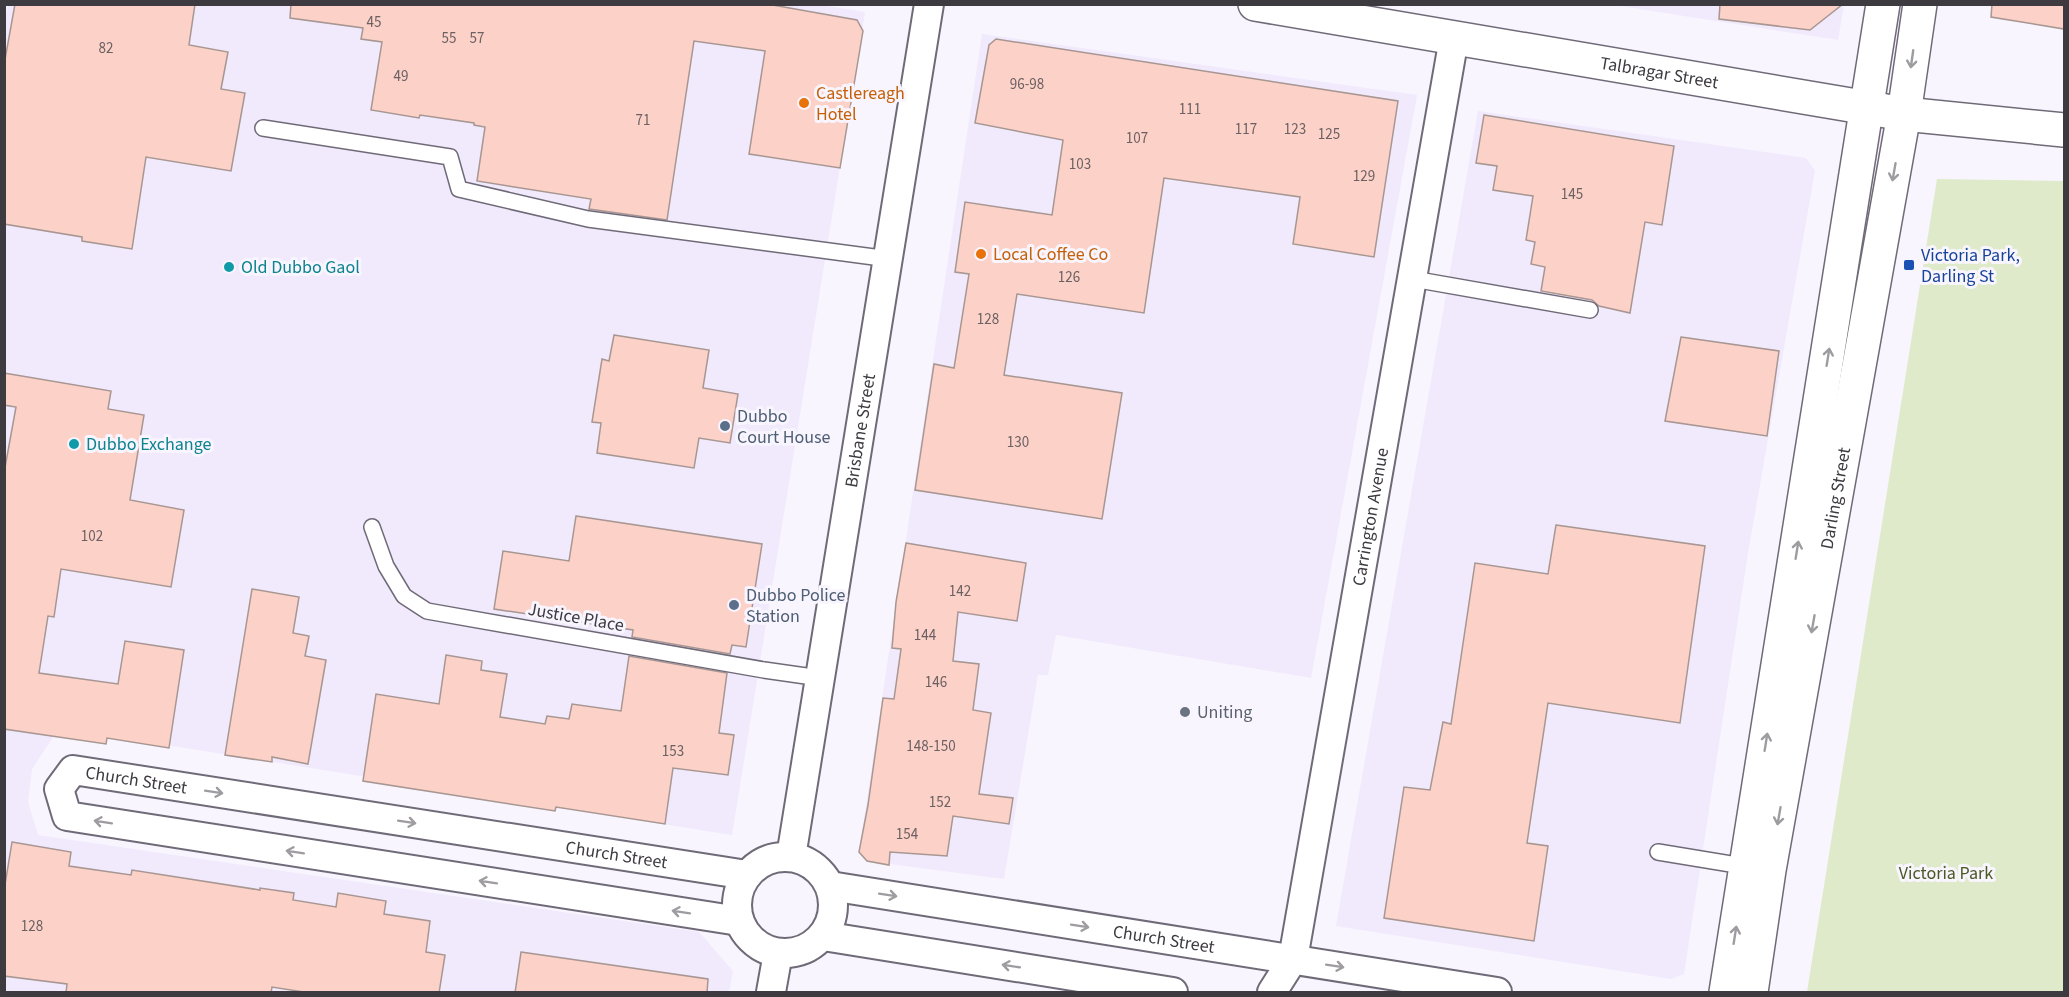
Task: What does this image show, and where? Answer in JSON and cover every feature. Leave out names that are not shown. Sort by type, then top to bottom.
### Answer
[{"type":"street","name":"Brisbane Street","points":[[791,857],[929,4]]},
{"type":"street","name":"Talbragar Street","points":[[1255,4],[1904,114],[2064,130]]},
{"type":"street","name":"Darling Street","points":[[1751,993],[1758,868],[1883,4]]},
{"type":"street","name":"Darling Street","points":[[1726,993],[1758,868],[1904,114],[1920,4]]},
{"type":"street","name":"Carrington Avenue","points":[[1272,993],[1293,959],[1454,38]]},
{"type":"street","name":"Church Street","points":[[739,921],[67,816],[59,789],[74,770],[747,875]]},
{"type":"street","points":[[791,857],[807,862],[820,872],[830,886],[833,899],[830,925],[823,936],[810,947],[794,953],[765,950],[753,942],[744,933],[736,905],[739,889],[747,875],[759,864],[774,858],[791,857]]},
{"type":"street","name":"Church Street","points":[[830,886],[1497,993]]},
{"type":"street","points":[[823,936],[1173,993]]},
{"type":"street","points":[[771,993],[778,953]]},
{"type":"lane","points":[[263,128],[450,158],[459,189],[588,219],[889,259]]},
{"type":"lane","points":[[1413,279],[1590,310]]},
{"type":"lane","name":"Justice Place","points":[[372,527],[386,566],[404,596],[427,610],[820,678]]},
{"type":"lane","points":[[1658,852],[1758,868]]},
{"type":"shaded area","points":[[815,4],[865,12],[732,835],[59,728],[32,769],[28,802],[38,835],[699,932],[733,971],[729,992],[4,992],[4,23],[8,5]]},
{"type":"shaded area","points":[[1614,5],[1844,5],[1838,40]]},
{"type":"shaded area","points":[[982,34],[1417,95],[1311,678],[1056,635],[1048,675],[1038,675],[1004,879],[867,861],[859,852]]},
{"type":"shaded area","points":[[1478,111],[1806,158],[1815,171],[1748,553],[1684,974],[1671,979],[1336,926]]},
{"type":"green space","name":"Victoria Park","points":[[1937,179],[2064,181],[2064,992],[1807,992]]},
{"type":"building","points":[[15,4],[195,4],[189,45],[228,52],[221,89],[245,93],[231,171],[146,157],[132,249],[82,241],[82,237],[4,224],[4,65]]},
{"type":"building","points":[[291,4],[767,4],[857,20],[863,31],[840,168],[749,154],[765,51],[694,41],[667,220],[589,209],[591,199],[477,181],[485,127],[474,125],[474,123],[420,115],[419,118],[371,110],[382,42],[361,39],[363,28],[290,18]]},
{"type":"building","points":[[1720,4],[1843,4],[1810,30],[1719,19]]},
{"type":"building","points":[[1992,4],[2064,4],[2064,29],[1991,17]]},
{"type":"building","points":[[996,39],[1398,101],[1374,257],[1293,244],[1300,197],[1164,178],[1144,313],[1017,294],[1004,375],[1122,393],[1102,519],[915,490],[934,364],[954,368],[969,274],[955,272],[965,202],[1052,215],[1063,140],[975,123],[989,45]]},
{"type":"building","points":[[1484,115],[1674,146],[1662,225],[1645,222],[1630,313],[1599,306],[1592,300],[1541,291],[1545,267],[1531,264],[1535,242],[1526,240],[1533,196],[1493,190],[1497,166],[1476,163]]},
{"type":"building","points":[[614,335],[709,350],[703,388],[738,394],[730,443],[699,438],[694,468],[597,453],[601,423],[592,422],[602,359],[609,361]]},
{"type":"building","points":[[1681,337],[1779,351],[1767,436],[1665,421]]},
{"type":"building","points":[[4,373],[111,391],[108,409],[144,415],[130,500],[184,510],[171,587],[61,569],[54,617],[48,616],[39,673],[118,684],[125,641],[184,650],[169,748],[107,738],[106,744],[4,729],[4,473],[16,407],[4,405]]},
{"type":"building","points":[[576,516],[762,544],[746,647],[732,645],[730,654],[632,637],[633,630],[494,609],[503,551],[569,561]]},
{"type":"building","points":[[1556,525],[1705,546],[1680,723],[1548,703],[1527,843],[1548,846],[1534,941],[1384,918],[1404,787],[1430,790],[1443,722],[1451,724],[1475,563],[1548,574]]},
{"type":"building","points":[[906,543],[1026,563],[1017,621],[958,612],[953,661],[979,664],[973,710],[991,713],[979,794],[1013,798],[1009,824],[953,816],[947,856],[890,852],[889,865],[867,861],[859,852],[883,698],[894,699],[901,649],[892,648],[896,602]]},
{"type":"building","points":[[252,589],[299,597],[293,633],[309,636],[305,656],[326,660],[308,764],[272,757],[272,762],[225,755]]},
{"type":"building","points":[[446,655],[482,661],[481,670],[507,674],[500,717],[545,724],[547,716],[569,719],[572,704],[621,711],[629,656],[727,673],[719,733],[734,735],[728,775],[673,768],[665,824],[556,807],[555,811],[363,781],[376,694],[439,704]]},
{"type":"building","points":[[12,842],[71,852],[69,866],[131,875],[132,870],[260,890],[260,888],[294,893],[293,900],[336,907],[338,893],[386,901],[384,914],[430,921],[426,952],[445,955],[439,993],[310,993],[272,987],[271,993],[66,993],[67,984],[4,976],[4,891]]},
{"type":"building","points":[[521,952],[708,979],[707,993],[515,993]]},
{"type":"place","name":"Castlereagh Hotel","points":[[804,103]]},
{"type":"place","name":"Local Coffee Co","points":[[981,254]]},
{"type":"place","name":"Victoria Park, Darling St","points":[[1909,265]]},
{"type":"place","name":"Old Dubbo Gaol","points":[[229,267]]},
{"type":"place","name":"Dubbo Court House","points":[[725,426]]},
{"type":"place","name":"Dubbo Exchange","points":[[74,444]]},
{"type":"place","name":"Dubbo Police Station","points":[[734,605]]},
{"type":"place","name":"Uniting","points":[[1185,712]]}]
